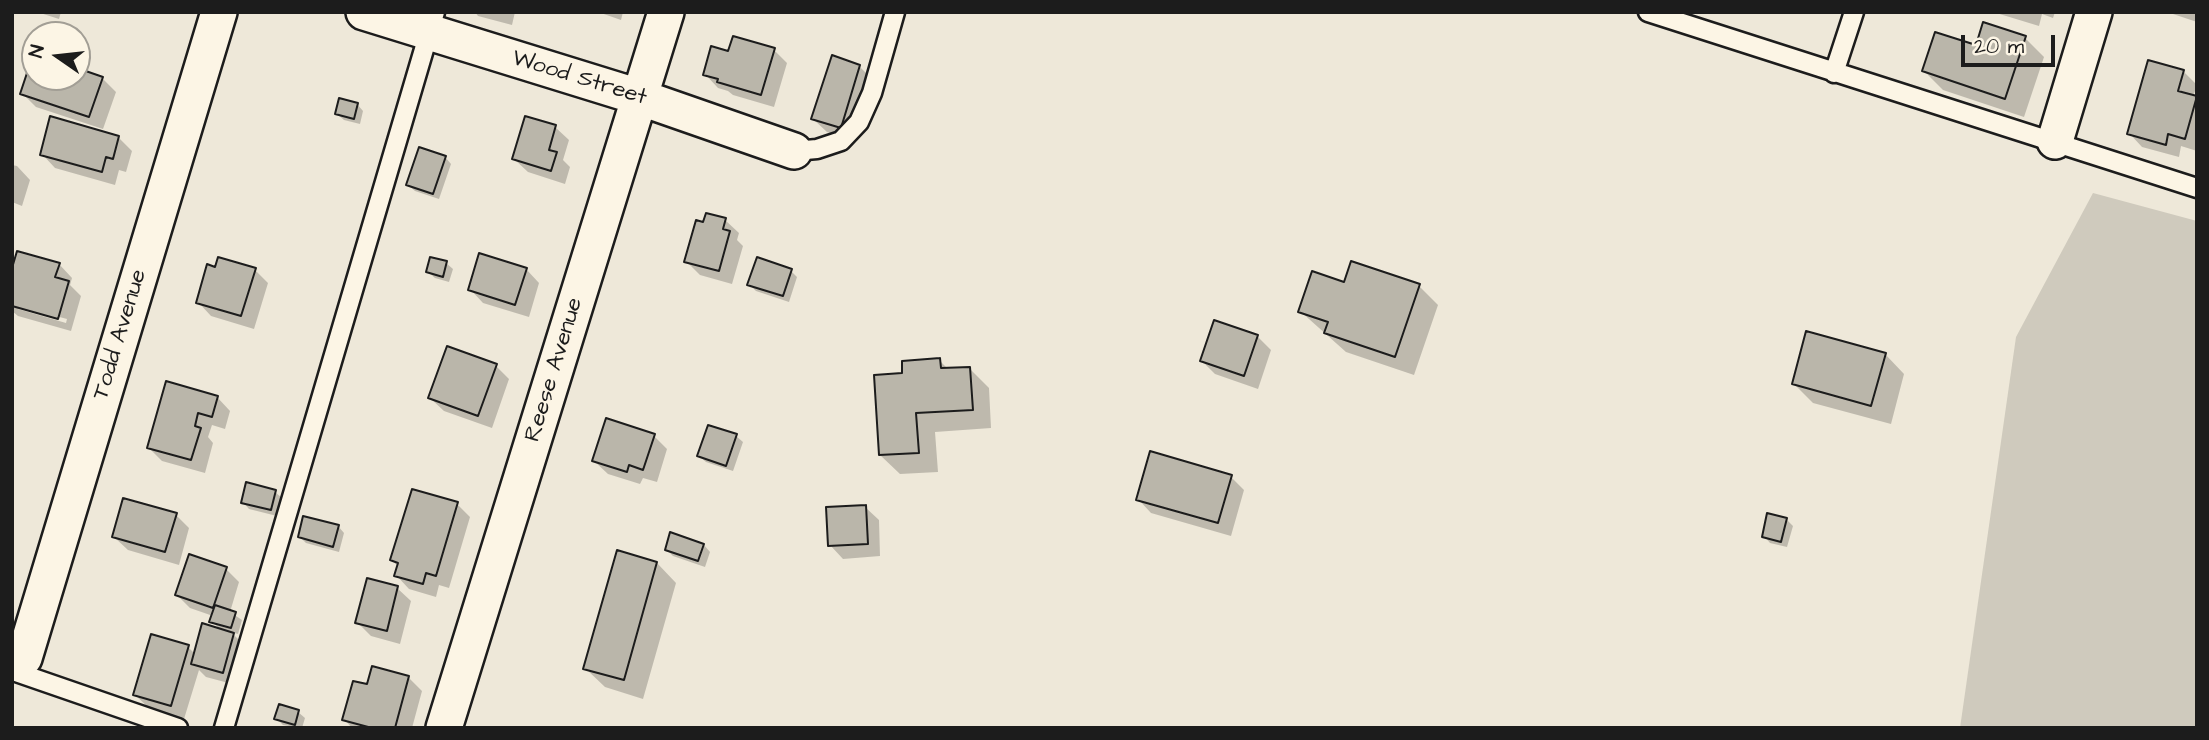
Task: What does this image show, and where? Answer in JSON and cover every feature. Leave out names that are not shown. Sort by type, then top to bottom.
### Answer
[{"type":"street","name":"Todd Avenue","points":[[16,666],[219,12]]},
{"type":"street","name":"Wood Street","points":[[364,12],[431,22],[794,151]]},
{"type":"street","name":"Reese Avenue","points":[[444,728],[666,12]]},
{"type":"street","points":[[2055,141],[2094,12]]},
{"type":"lane","points":[[794,151],[817,149],[841,141],[859,122],[872,93],[895,12]]},
{"type":"lane","points":[[1648,12],[2197,188]]},
{"type":"lane","points":[[1834,73],[1854,12]]},
{"type":"lane","points":[[225,728],[431,22]]},
{"type":"lane","points":[[16,666],[178,728]]},
{"type":"shaded area","points":[[2093,193],[2197,221],[2197,728],[1960,728],[2016,337]]},
{"type":"building","points":[[1983,22],[2026,36],[2005,99],[1922,71],[1935,32],[1976,45]]},
{"type":"building","points":[[733,36],[775,48],[761,95],[703,75],[711,46],[728,51]]},
{"type":"building","points":[[832,55],[860,65],[841,128],[811,119]]},
{"type":"building","points":[[2148,60],[2184,70],[2178,91],[2197,96],[2185,139],[2168,134],[2166,145],[2127,134]]},
{"type":"building","points":[[91,73],[103,77],[89,117],[20,94],[21,91],[91,91]]},
{"type":"building","points":[[339,98],[358,103],[354,119],[335,114]]},
{"type":"building","points":[[50,116],[119,136],[113,159],[106,157],[102,172],[40,155]]},
{"type":"building","points":[[525,116],[556,125],[549,150],[557,152],[551,171],[512,159]]},
{"type":"building","points":[[419,147],[446,156],[433,194],[406,185]]},
{"type":"building","points":[[706,213],[726,218],[723,229],[730,231],[719,271],[684,262],[696,220],[703,222]]},
{"type":"building","points":[[17,251],[60,263],[55,277],[69,281],[58,319],[12,306],[12,268]]},
{"type":"building","points":[[479,253],[527,268],[515,305],[468,290]]},
{"type":"building","points":[[218,257],[256,268],[241,316],[196,303],[207,264],[215,267]]},
{"type":"building","points":[[430,257],[447,261],[443,277],[426,272]]},
{"type":"building","points":[[757,257],[792,269],[783,296],[747,285]]},
{"type":"building","points":[[1351,261],[1420,284],[1395,357],[1324,333],[1328,322],[1298,312],[1312,271],[1344,282]]},
{"type":"building","points":[[1214,320],[1258,335],[1244,376],[1200,361]]},
{"type":"building","points":[[1806,331],[1886,353],[1871,406],[1792,384]]},
{"type":"building","points":[[447,346],[497,364],[478,416],[428,398]]},
{"type":"building","points":[[940,358],[941,368],[970,367],[973,410],[916,413],[919,453],[879,455],[874,375],[902,373],[902,361]]},
{"type":"building","points":[[166,381],[218,396],[212,417],[198,413],[195,426],[201,428],[191,460],[147,448]]},
{"type":"building","points":[[606,418],[655,434],[643,470],[629,465],[627,472],[592,461]]},
{"type":"building","points":[[708,425],[737,434],[726,466],[697,456]]},
{"type":"building","points":[[1150,451],[1232,475],[1218,523],[1136,500]]},
{"type":"building","points":[[246,482],[276,490],[271,510],[241,503]]},
{"type":"building","points":[[412,489],[458,502],[436,576],[426,573],[423,584],[394,576],[398,563],[390,560]]},
{"type":"building","points":[[123,498],[177,513],[165,552],[112,537]]},
{"type":"building","points":[[866,505],[868,544],[828,546],[826,507]]},
{"type":"building","points":[[1767,513],[1787,518],[1781,542],[1762,537]]},
{"type":"building","points":[[303,516],[339,525],[333,547],[298,537]]},
{"type":"building","points":[[670,532],[704,544],[698,561],[665,550]]},
{"type":"building","points":[[617,550],[657,562],[624,680],[583,669]]},
{"type":"building","points":[[189,554],[227,567],[213,608],[175,595]]},
{"type":"building","points":[[367,578],[398,586],[387,631],[355,623]]},
{"type":"building","points":[[215,605],[236,612],[231,628],[209,622]]},
{"type":"building","points":[[202,623],[234,633],[223,673],[191,664]]},
{"type":"building","points":[[151,634],[189,645],[171,706],[133,695]]},
{"type":"building","points":[[372,666],[409,676],[395,728],[372,728],[342,720],[353,681],[367,684]]},
{"type":"building","points":[[279,704],[299,710],[295,725],[274,719]]}]
